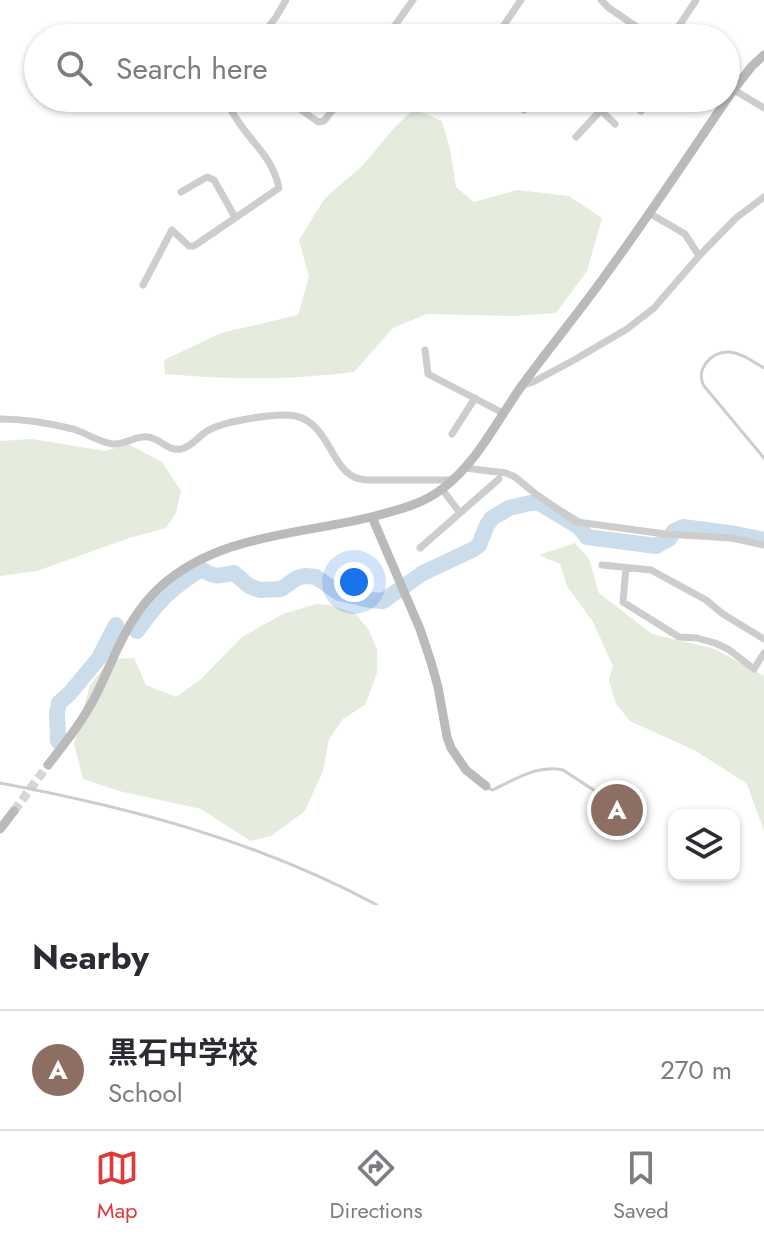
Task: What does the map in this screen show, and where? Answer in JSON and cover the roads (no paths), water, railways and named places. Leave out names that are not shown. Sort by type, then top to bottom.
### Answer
[{"type":"street","points":[[271,24],[286,0]]},
{"type":"street","points":[[396,24],[413,0]]},
{"type":"street","points":[[505,24],[521,0]]},
{"type":"street","points":[[601,0],[632,24]]},
{"type":"street","points":[[680,24],[696,0]]},
{"type":"street","points":[[740,77],[764,55]]},
{"type":"street","points":[[740,93],[764,108]]},
{"type":"street","points":[[143,285],[172,230],[189,246],[194,246],[279,188],[268,159],[232,112]]},
{"type":"street","points":[[304,112],[318,122],[324,121],[331,112]]},
{"type":"street","points":[[576,137],[599,112]]},
{"type":"street","points":[[603,112],[615,124]]},
{"type":"street","points":[[48,765],[95,696],[125,631],[147,600],[171,578],[198,560],[239,543],[393,512],[424,500],[454,480],[476,455],[522,385],[608,272],[714,112]]},
{"type":"street","points":[[181,192],[207,177],[214,180],[235,217]]},
{"type":"street","points":[[522,385],[552,372],[627,329],[654,308],[736,218],[764,197]]},
{"type":"street","points":[[649,213],[685,234],[699,256]]},
{"type":"street","points":[[425,350],[428,374],[503,413]]},
{"type":"street","points":[[452,434],[475,398]]},
{"type":"street","points":[[0,419],[32,421],[76,430],[110,444],[145,436],[154,438],[167,448],[179,449],[191,446],[198,436],[213,427],[289,415],[313,426],[345,470],[353,476],[366,480],[454,480]]},
{"type":"street","points":[[465,468],[515,477],[577,522],[732,538],[764,545]]},
{"type":"street","points":[[420,548],[499,479]]},
{"type":"street","points":[[442,489],[460,513]]},
{"type":"street","points":[[372,517],[420,629],[438,687],[451,748],[466,770],[486,786]]},
{"type":"street","points":[[602,565],[651,570],[706,600],[764,639]]},
{"type":"street","points":[[626,568],[623,602],[679,637],[715,643],[754,669],[764,653]]},
{"type":"street","points":[[0,829],[14,811]]},
{"type":"lane","points":[[764,368],[743,355],[727,352],[709,360],[701,373],[704,386],[764,458]]},
{"type":"lane","points":[[486,786],[492,790],[538,769],[556,768],[635,817]]},
{"type":"lane","points":[[0,783],[146,814],[218,836],[286,862],[377,905]]},
{"type":"waterway","points":[[137,631],[165,596],[201,569],[217,576],[234,573],[249,586],[260,590],[281,589],[297,578],[316,577],[339,593],[383,601],[423,573],[474,549],[492,518],[509,508],[530,503],[539,503],[579,527],[587,537],[656,546],[683,527],[764,540]]},
{"type":"waterway","points":[[58,741],[59,703],[99,658],[116,625]]},
{"type":"tunnel","points":[[14,811],[48,765]]},
{"type":"place","name":"黒石中学校","points":[[617,810]]}]
